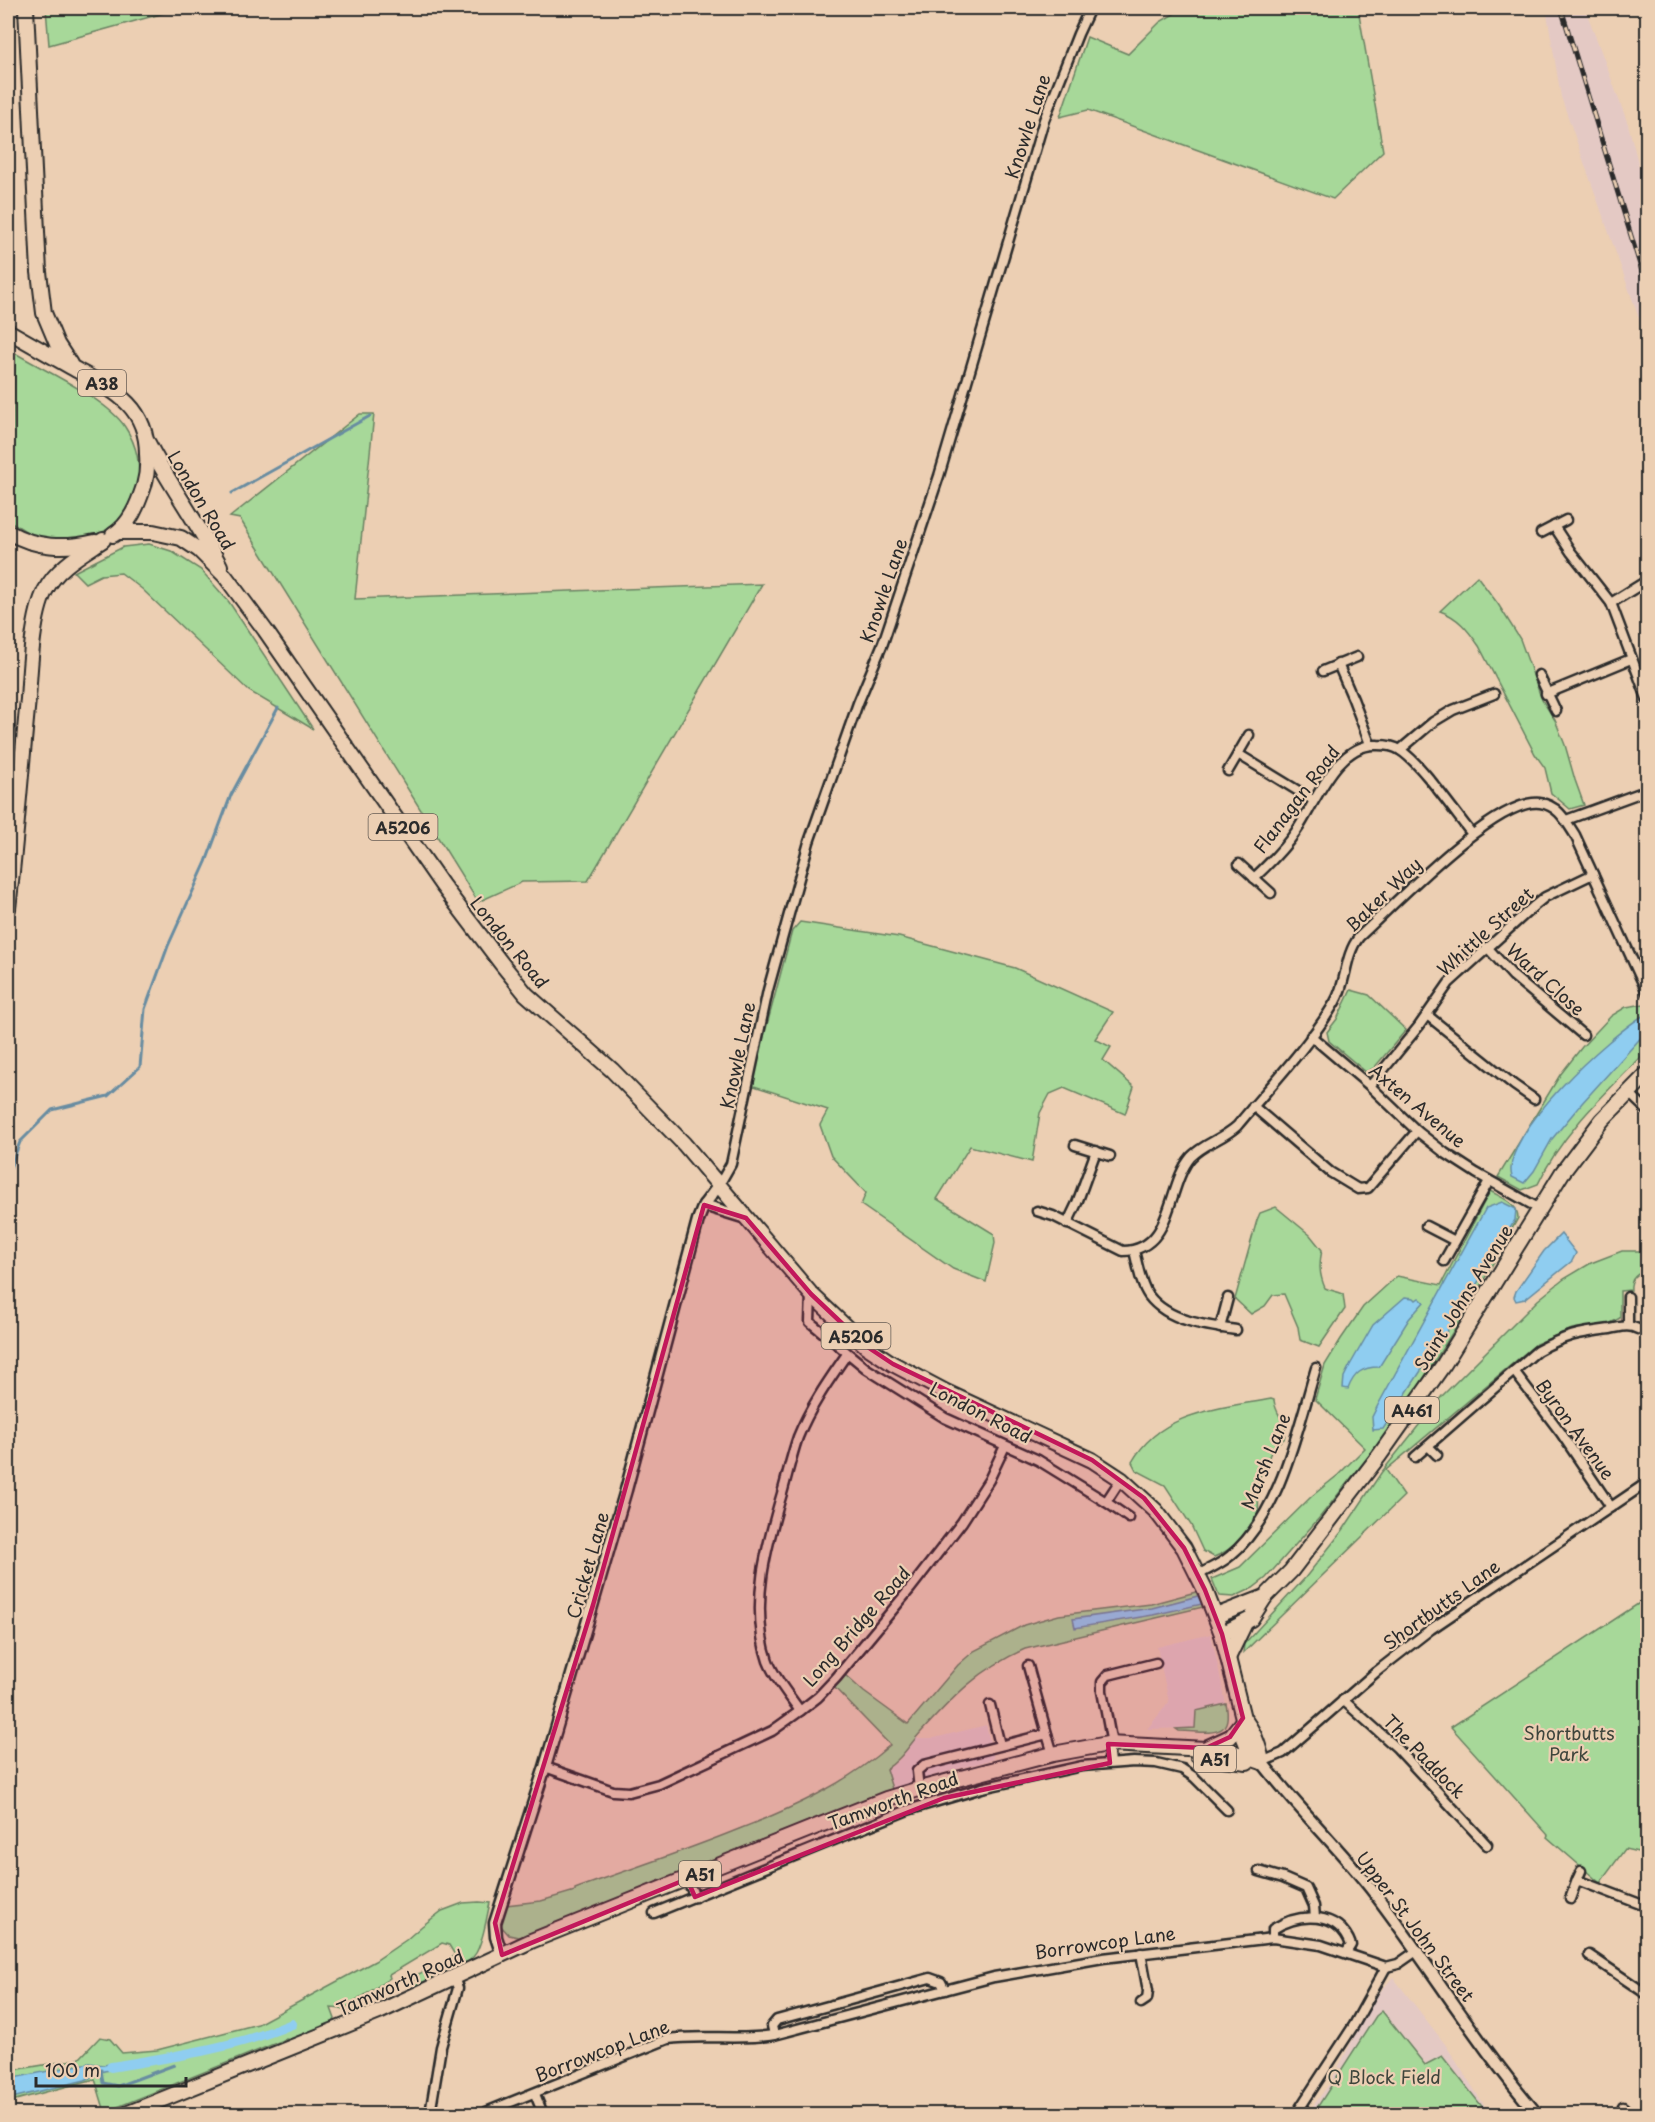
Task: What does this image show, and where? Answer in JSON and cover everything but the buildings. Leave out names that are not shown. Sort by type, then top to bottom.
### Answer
[{"type":"main road","points":[[26,8],[39,272],[44,313],[57,344],[72,367]]},
{"type":"main road","name":"A38","points":[[8,331],[109,387],[126,400],[138,416],[147,441],[146,481],[138,503],[128,520],[118,532],[66,564],[44,592],[38,612],[30,667],[15,854],[8,909]]},
{"type":"main road","name":"London Road","points":[[147,441],[161,468],[209,544],[225,576]]},
{"type":"main road","points":[[8,532],[21,540],[43,546],[74,547],[104,540]]},
{"type":"main road","name":"London Road","points":[[118,532],[153,532],[181,538],[199,550],[225,576],[272,639],[442,885],[526,994],[612,1070],[684,1144],[811,1294],[866,1346],[893,1364],[946,1392],[1092,1460],[1120,1479],[1156,1511],[1184,1548],[1216,1616],[1243,1718],[1251,1727],[1259,1745],[1262,1762]]},
{"type":"main road","name":"Saint Johns Avenue","points":[[1222,1634],[1245,1623],[1256,1614],[1264,1597],[1291,1571],[1379,1456],[1444,1364],[1562,1173],[1602,1120],[1647,1073]]},
{"type":"main road","name":"Saint Johns Avenue","points":[[1216,1616],[1264,1597]]},
{"type":"main road","points":[[1228,1658],[1245,1623]]},
{"type":"main road","name":"Tamworth Road","points":[[1206,1748],[1230,1737],[1237,1730],[1243,1718]]},
{"type":"main road","name":"Tamworth Road","points":[[126,2115],[379,2012],[531,1941],[886,1799],[1053,1754],[1110,1744],[1226,1750],[1262,1762]]},
{"type":"main road","name":"Tamworth Road","points":[[1170,1747],[1219,1760],[1262,1762]]},
{"type":"street","name":"Knowle Lane","points":[[718,1185],[731,1164],[768,990],[809,842],[858,703],[883,643],[939,476],[1044,120],[1090,8]]},
{"type":"street","points":[[1541,533],[1566,520]]},
{"type":"street","points":[[1554,526],[1570,552],[1611,603],[1647,701]]},
{"type":"street","points":[[1611,603],[1647,580]]},
{"type":"street","points":[[1323,671],[1357,657]]},
{"type":"street","points":[[1546,693],[1631,659]]},
{"type":"street","points":[[1338,664],[1370,744],[1386,745],[1400,750],[1420,770],[1472,834]]},
{"type":"street","points":[[1539,675],[1556,711]]},
{"type":"street","points":[[1400,750],[1434,722],[1453,710],[1494,694]]},
{"type":"street","points":[[1228,771],[1249,735]]},
{"type":"street","name":"Flanagan Road","points":[[1254,878],[1288,843],[1305,818],[1313,800],[1342,761],[1357,748],[1370,744]]},
{"type":"street","points":[[1238,754],[1313,800]]},
{"type":"street","points":[[1566,820],[1647,790]]},
{"type":"street","name":"Baker Way","points":[[1134,1251],[1150,1242],[1158,1231],[1183,1168],[1191,1157],[1200,1149],[1227,1136],[1311,1036],[1337,998],[1346,977],[1350,952],[1359,937],[1472,834],[1514,807],[1533,802],[1548,805],[1566,820],[1647,994]]},
{"type":"street","name":"Flanagan Road","points":[[1239,864],[1271,893]]},
{"type":"street","name":"Whittle Street","points":[[1370,1086],[1449,983],[1545,897],[1593,874]]},
{"type":"street","name":"Ward Close","points":[[1487,947],[1513,976],[1583,1035]]},
{"type":"street","points":[[1427,1014],[1534,1099]]},
{"type":"street","name":"Axten Avenue","points":[[1311,1036],[1370,1086],[1417,1131],[1445,1153],[1540,1209]]},
{"type":"street","points":[[1628,1092],[1647,1111]]},
{"type":"street","points":[[1253,1106],[1330,1172],[1358,1189],[1368,1188],[1417,1131]]},
{"type":"street","points":[[1075,1145],[1110,1156]]},
{"type":"street","points":[[1067,1224],[1096,1151]]},
{"type":"street","points":[[1444,1261],[1490,1181]]},
{"type":"street","name":"Cricket Lane","points":[[502,1955],[496,1937],[495,1923],[545,1767],[626,1490],[698,1220],[704,1205],[718,1185]]},
{"type":"street","points":[[704,1205],[746,1218]]},
{"type":"street","points":[[1037,1211],[1053,1216],[1123,1251],[1134,1251],[1144,1287],[1156,1303],[1170,1312],[1191,1321],[1236,1330]]},
{"type":"street","points":[[1426,1226],[1455,1241]]},
{"type":"street","name":"London Road","points":[[811,1294],[810,1322],[847,1354],[945,1418],[1038,1460],[1129,1518]]},
{"type":"street","points":[[1628,1297],[1628,1325]]},
{"type":"street","points":[[1220,1328],[1228,1298]]},
{"type":"street","points":[[1415,1457],[1537,1351],[1557,1340],[1577,1333],[1628,1325],[1638,1329]]},
{"type":"street","points":[[800,1711],[781,1685],[768,1659],[761,1616],[762,1575],[768,1539],[798,1437],[817,1398],[847,1354]]},
{"type":"street","name":"Marsh Lane","points":[[1198,1575],[1230,1557],[1251,1534],[1265,1512],[1291,1450],[1317,1368]]},
{"type":"street","name":"Byron Avenue","points":[[1514,1371],[1561,1433],[1611,1507]]},
{"type":"street","name":"Long Bridge Road","points":[[545,1767],[614,1791],[629,1792],[659,1784],[772,1731],[819,1697],[943,1548],[990,1480],[1005,1446]]},
{"type":"street","points":[[1428,1446],[1437,1455]]},
{"type":"street","points":[[1106,1502],[1120,1479]]},
{"type":"street","name":"Shortbutts Lane","points":[[1262,1762],[1283,1753],[1343,1700],[1431,1629],[1647,1482]]},
{"type":"street","points":[[1110,1763],[1110,1744],[1101,1691],[1102,1682],[1108,1675],[1156,1663]]},
{"type":"street","points":[[1028,1666],[1053,1754]]},
{"type":"street","name":"The Paddock","points":[[1343,1700],[1397,1748],[1481,1842]]},
{"type":"street","points":[[990,1705],[1000,1745]]},
{"type":"street","name":"Tamworth Road","points":[[919,1789],[917,1771],[924,1765],[1047,1734]]},
{"type":"street","name":"Upper St John Street","points":[[1262,1762],[1371,1889],[1418,1950],[1470,2027],[1537,2115]]},
{"type":"street","name":"Tamworth Road","points":[[654,1913],[908,1810],[944,1798],[1046,1773],[1110,1763],[1156,1763],[1182,1769],[1194,1777],[1227,1809]]},
{"type":"street","points":[[1259,1871],[1306,1888],[1314,1906],[1315,1917]]},
{"type":"street","points":[[1570,1899],[1579,1876],[1647,1907]]},
{"type":"street","points":[[687,1879],[695,1896]]},
{"type":"street","points":[[1273,1938],[1273,1929],[1282,1924],[1306,1916],[1315,1917],[1347,1933],[1351,1945],[1346,1953]]},
{"type":"street","name":"Borrowcop Lane","points":[[481,2115],[668,2039],[684,2037],[760,2038],[1019,1971],[1141,1953],[1273,1938],[1321,1945],[1386,1967]]},
{"type":"street","points":[[1296,2115],[1354,2025],[1386,1967],[1398,1964],[1418,1950]]},
{"type":"street","points":[[1141,1953],[1148,1999],[1141,2003]]},
{"type":"street","points":[[1589,1955],[1647,1995]]},
{"type":"street","points":[[430,2115],[441,2047],[458,1988],[454,1978]]},
{"type":"street","points":[[774,2035],[772,2026],[777,2020],[930,1978],[941,1982],[945,1990]]},
{"type":"street","points":[[535,2094],[543,2115]]},
{"type":"street","points":[[1623,2107],[1630,2115]]},
{"type":"highlighted area","points":[[704,1205],[746,1218],[811,1294],[866,1346],[893,1364],[1092,1460],[1144,1498],[1184,1548],[1205,1590],[1222,1634],[1243,1718],[1230,1737],[1206,1748],[1108,1744],[1110,1763],[944,1798],[695,1897],[687,1879],[502,1955],[499,1949],[495,1923],[593,1605]]},
{"type":"shaded area","points":[[1546,8],[1585,8],[1628,124],[1647,198],[1647,341],[1561,97]]},
{"type":"shaded area","points":[[1211,1634],[1226,1704],[1196,1711],[1196,1728],[1147,1729],[1169,1702],[1157,1647]]},
{"type":"shaded area","points":[[986,1725],[994,1759],[932,1776],[893,1792],[886,1770],[899,1760],[916,1738],[934,1738]]},
{"type":"shaded area","name":"Q Block Field","points":[[1393,1977],[1445,2044],[1490,2114],[1307,2114],[1330,2083],[1374,1999]]},
{"type":"green space","points":[[46,8],[182,8],[49,45]]},
{"type":"green space","points":[[1184,8],[1358,8],[1383,151],[1333,199],[1088,110],[1060,117],[1087,37],[1128,54],[1160,22]]},
{"type":"green space","points":[[15,353],[74,386],[104,406],[125,427],[133,441],[139,471],[133,500],[115,524],[101,533],[73,540],[52,541],[34,536],[10,521]]},
{"type":"green space","points":[[360,414],[374,414],[355,599],[762,584],[588,881],[522,882],[478,902],[240,519],[230,517]]},
{"type":"green space","points":[[149,544],[171,551],[201,570],[229,602],[313,729],[249,691],[142,589],[121,573],[101,575],[85,583],[74,572],[123,547]]},
{"type":"green space","points":[[1477,576],[1520,639],[1542,700],[1555,720],[1565,745],[1584,805],[1570,809],[1551,793],[1545,768],[1535,754],[1479,646],[1462,625],[1440,611]]},
{"type":"green space","points":[[800,922],[899,937],[1015,968],[1113,1012],[1095,1039],[1111,1047],[1103,1060],[1134,1087],[1125,1114],[1064,1088],[1050,1094],[1040,1113],[1032,1162],[970,1146],[937,1199],[994,1234],[995,1243],[986,1282],[953,1269],[861,1205],[866,1193],[831,1156],[820,1125],[828,1110],[751,1085],[792,931]]},
{"type":"green space","points":[[1351,990],[1369,995],[1406,1030],[1374,1068],[1366,1072],[1329,1041],[1327,1032],[1337,1019]]},
{"type":"green space","points":[[1644,1004],[1647,1008],[1647,1051],[1573,1130],[1548,1165],[1538,1184],[1522,1190],[1498,1177],[1560,1075],[1582,1047],[1611,1016],[1626,1007]]},
{"type":"green space","points":[[1490,1191],[1512,1205],[1518,1218],[1471,1303],[1405,1408],[1320,1517],[1266,1578],[1253,1588],[1234,1597],[1219,1596],[1212,1579],[1240,1567],[1365,1448],[1315,1399],[1325,1365],[1341,1339],[1363,1307],[1397,1276],[1441,1285]]},
{"type":"green space","points":[[1276,1207],[1310,1235],[1322,1250],[1320,1269],[1325,1288],[1343,1294],[1345,1309],[1319,1347],[1300,1340],[1298,1327],[1284,1294],[1273,1295],[1265,1306],[1251,1314],[1235,1299],[1260,1213]]},
{"type":"green space","points":[[1622,1251],[1647,1251],[1647,1271],[1635,1277],[1631,1290],[1620,1291],[1620,1318],[1607,1325],[1572,1329],[1536,1344],[1386,1470],[1404,1496],[1243,1653],[1244,1644],[1305,1578],[1343,1530],[1381,1473],[1442,1396],[1538,1300],[1564,1279],[1591,1263]]},
{"type":"green space","points":[[1274,1400],[1284,1423],[1285,1432],[1284,1439],[1274,1447],[1258,1478],[1256,1518],[1241,1539],[1228,1550],[1214,1557],[1203,1551],[1191,1525],[1165,1485],[1136,1470],[1132,1462],[1144,1445],[1158,1432],[1175,1422],[1211,1410]]},
{"type":"green space","points":[[1196,1592],[1203,1607],[1025,1649],[980,1675],[956,1695],[901,1757],[886,1769],[893,1792],[523,1938],[509,1935],[501,1926],[506,1905],[541,1901],[575,1891],[575,1889],[739,1829],[818,1794],[873,1759],[890,1745],[833,1686],[844,1674],[864,1692],[908,1724],[958,1665],[974,1651],[1024,1625],[1059,1615],[1151,1604]]},
{"type":"green space","name":"Shortbutts Park","points":[[1647,1598],[1647,1854],[1625,1849],[1600,1883],[1547,1837],[1548,1835],[1451,1727]]},
{"type":"green space","points":[[1226,1704],[1226,1724],[1222,1729],[1208,1732],[1176,1729],[1195,1728],[1196,1711]]},
{"type":"green space","points":[[463,1903],[490,1903],[485,1929],[476,1953],[465,1964],[415,1985],[418,1974],[436,1967],[455,1955],[449,1945],[442,1943],[389,1975],[390,1978],[344,2009],[331,2008],[335,2019],[332,2024],[292,2040],[286,2039],[105,2112],[95,2079],[8,2102],[8,2071],[79,2059],[100,2037],[110,2039],[122,2053],[157,2050],[258,2024],[375,1961],[442,1911]]},
{"type":"green space","name":"Q Block Field","points":[[1382,2011],[1425,2065],[1442,2056],[1488,2114],[1313,2114],[1376,2016]]},
{"type":"water","points":[[1646,1014],[1647,1031],[1552,1139],[1534,1171],[1524,1183],[1512,1177],[1513,1159],[1523,1137],[1539,1112],[1585,1063],[1608,1042]]},
{"type":"water","points":[[1502,1202],[1516,1209],[1515,1220],[1471,1294],[1383,1429],[1373,1430],[1372,1417],[1378,1405],[1486,1208]]},
{"type":"water","points":[[1561,1234],[1576,1253],[1572,1261],[1525,1299],[1516,1301],[1514,1297],[1516,1291],[1544,1251]]},
{"type":"water","points":[[1405,1297],[1416,1300],[1419,1298],[1424,1302],[1409,1319],[1379,1367],[1359,1372],[1348,1389],[1343,1388],[1344,1377],[1373,1325]]},
{"type":"water","points":[[1198,1596],[1202,1604],[1153,1615],[1075,1628],[1073,1619],[1152,1608]]},
{"type":"water","points":[[123,2062],[123,2068],[104,2071],[85,2080],[8,2099],[8,2079],[89,2063],[103,2065]]},
{"type":"waterway","points":[[232,493],[370,416]]},
{"type":"waterway","points":[[8,1173],[20,1142],[52,1110],[108,1096],[140,1067],[145,1009],[168,946],[206,862],[231,795],[278,708]]},
{"type":"waterway","points":[[111,2067],[225,2046],[292,2024]]},
{"type":"waterway","points":[[101,2070],[103,2083],[118,2086],[174,2065]]},
{"type":"railway","points":[[1561,8],[1648,291]]}]
